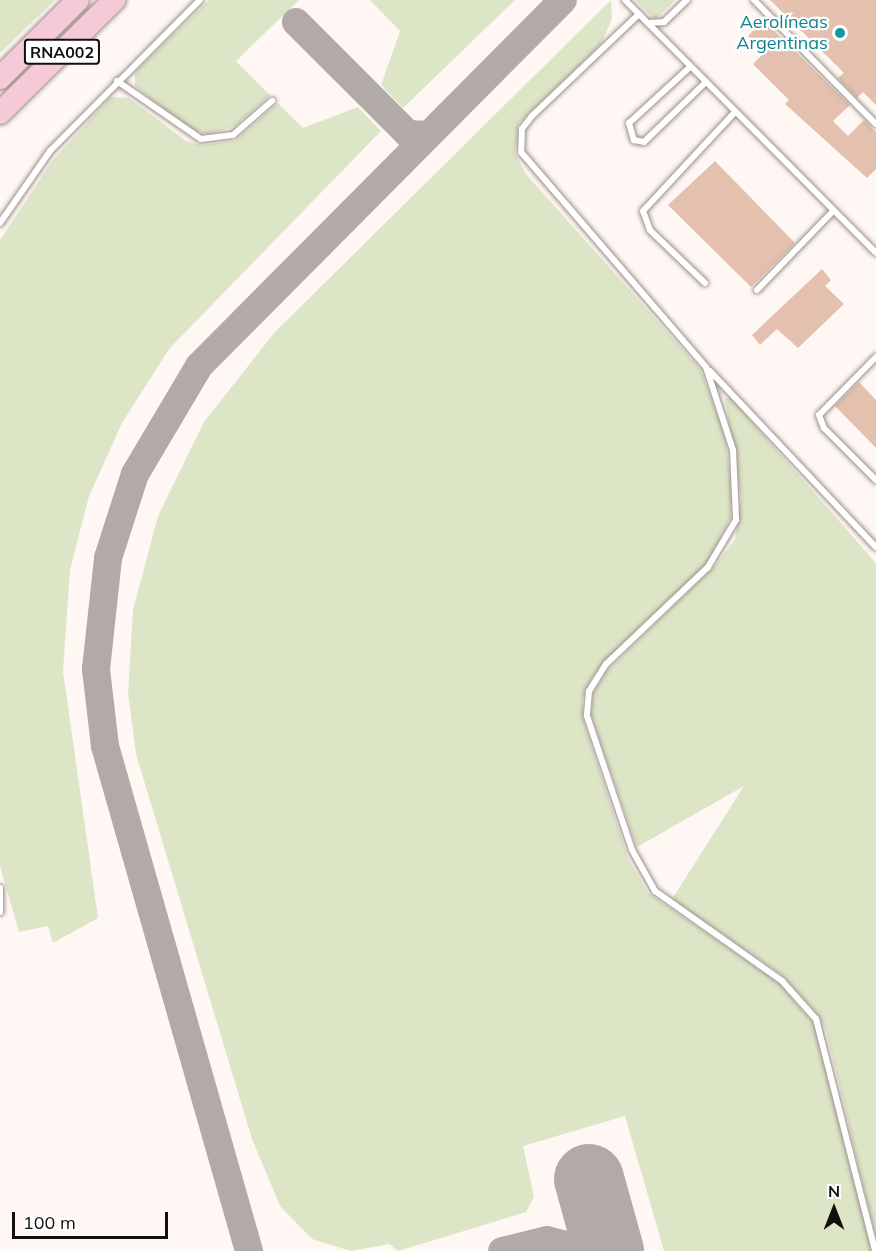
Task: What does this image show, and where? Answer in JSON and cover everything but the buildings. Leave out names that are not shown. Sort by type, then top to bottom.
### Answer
[{"type":"highway","name":"RNA002","points":[[0,78],[78,0]]},
{"type":"highway","name":"RNA002","points":[[0,113],[114,0]]},
{"type":"lane","points":[[0,223],[50,151],[200,0]]},
{"type":"lane","points":[[624,0],[876,253]]},
{"type":"lane","points":[[648,23],[664,22],[687,0]]},
{"type":"lane","points":[[754,0],[876,124]]},
{"type":"lane","points":[[639,14],[532,116],[522,129],[521,152],[706,367],[876,547]]},
{"type":"lane","points":[[690,67],[629,123],[634,140],[644,142],[706,82]]},
{"type":"lane","points":[[117,81],[201,139],[233,135],[272,101]]},
{"type":"lane","points":[[705,283],[650,230],[643,211],[735,112]]},
{"type":"lane","points":[[757,290],[833,211]]},
{"type":"lane","points":[[876,357],[819,415],[824,428],[876,480]]},
{"type":"lane","points":[[706,367],[733,450],[737,502],[730,537],[708,567],[606,664],[589,691],[586,716],[632,850],[655,891],[782,981],[816,1018],[875,1251]]},
{"type":"lane","points":[[0,888],[0,912]]},
{"type":"green space","points":[[0,0],[55,0],[0,53]]},
{"type":"green space","points":[[209,0],[299,0],[236,61],[270,95],[235,126],[208,134],[192,130],[142,92],[135,86],[135,72]]},
{"type":"green space","points":[[370,0],[515,0],[403,108],[381,85],[400,31]]},
{"type":"green space","points":[[611,0],[612,19],[601,44],[519,123],[515,153],[525,173],[701,370],[725,436],[732,493],[731,517],[707,564],[592,677],[582,700],[584,723],[628,858],[648,893],[779,983],[814,1024],[876,1251],[664,1251],[625,1116],[523,1146],[534,1197],[526,1212],[398,1251],[389,1244],[351,1251],[312,1239],[280,1206],[252,1139],[136,754],[128,693],[133,610],[158,516],[204,422],[274,333]]},
{"type":"green space","points":[[635,0],[675,0],[655,20]]},
{"type":"green space","points":[[111,97],[129,98],[186,141],[201,145],[235,141],[278,103],[303,128],[358,107],[381,131],[169,349],[122,423],[89,496],[70,570],[63,671],[98,918],[53,943],[48,926],[19,932],[0,866],[0,240],[53,160]]},
{"type":"green space","points":[[730,397],[876,563],[876,1238],[826,1030],[817,1013],[782,975],[672,899],[744,786],[637,847],[591,715],[593,694],[605,673],[714,567],[735,540],[741,498],[725,399]]},
{"type":"taxiway","points":[[249,1251],[105,746],[96,669],[108,558],[135,474],[199,366],[563,0]]},
{"type":"taxiway","points":[[296,22],[408,134],[428,135]]},
{"type":"taxiway","points":[[502,1251],[547,1240],[588,1251]]},
{"type":"runway","points":[[589,1179],[609,1251]]},
{"type":"place","name":"Aerolíneas Argentinas","points":[[840,33]]}]
